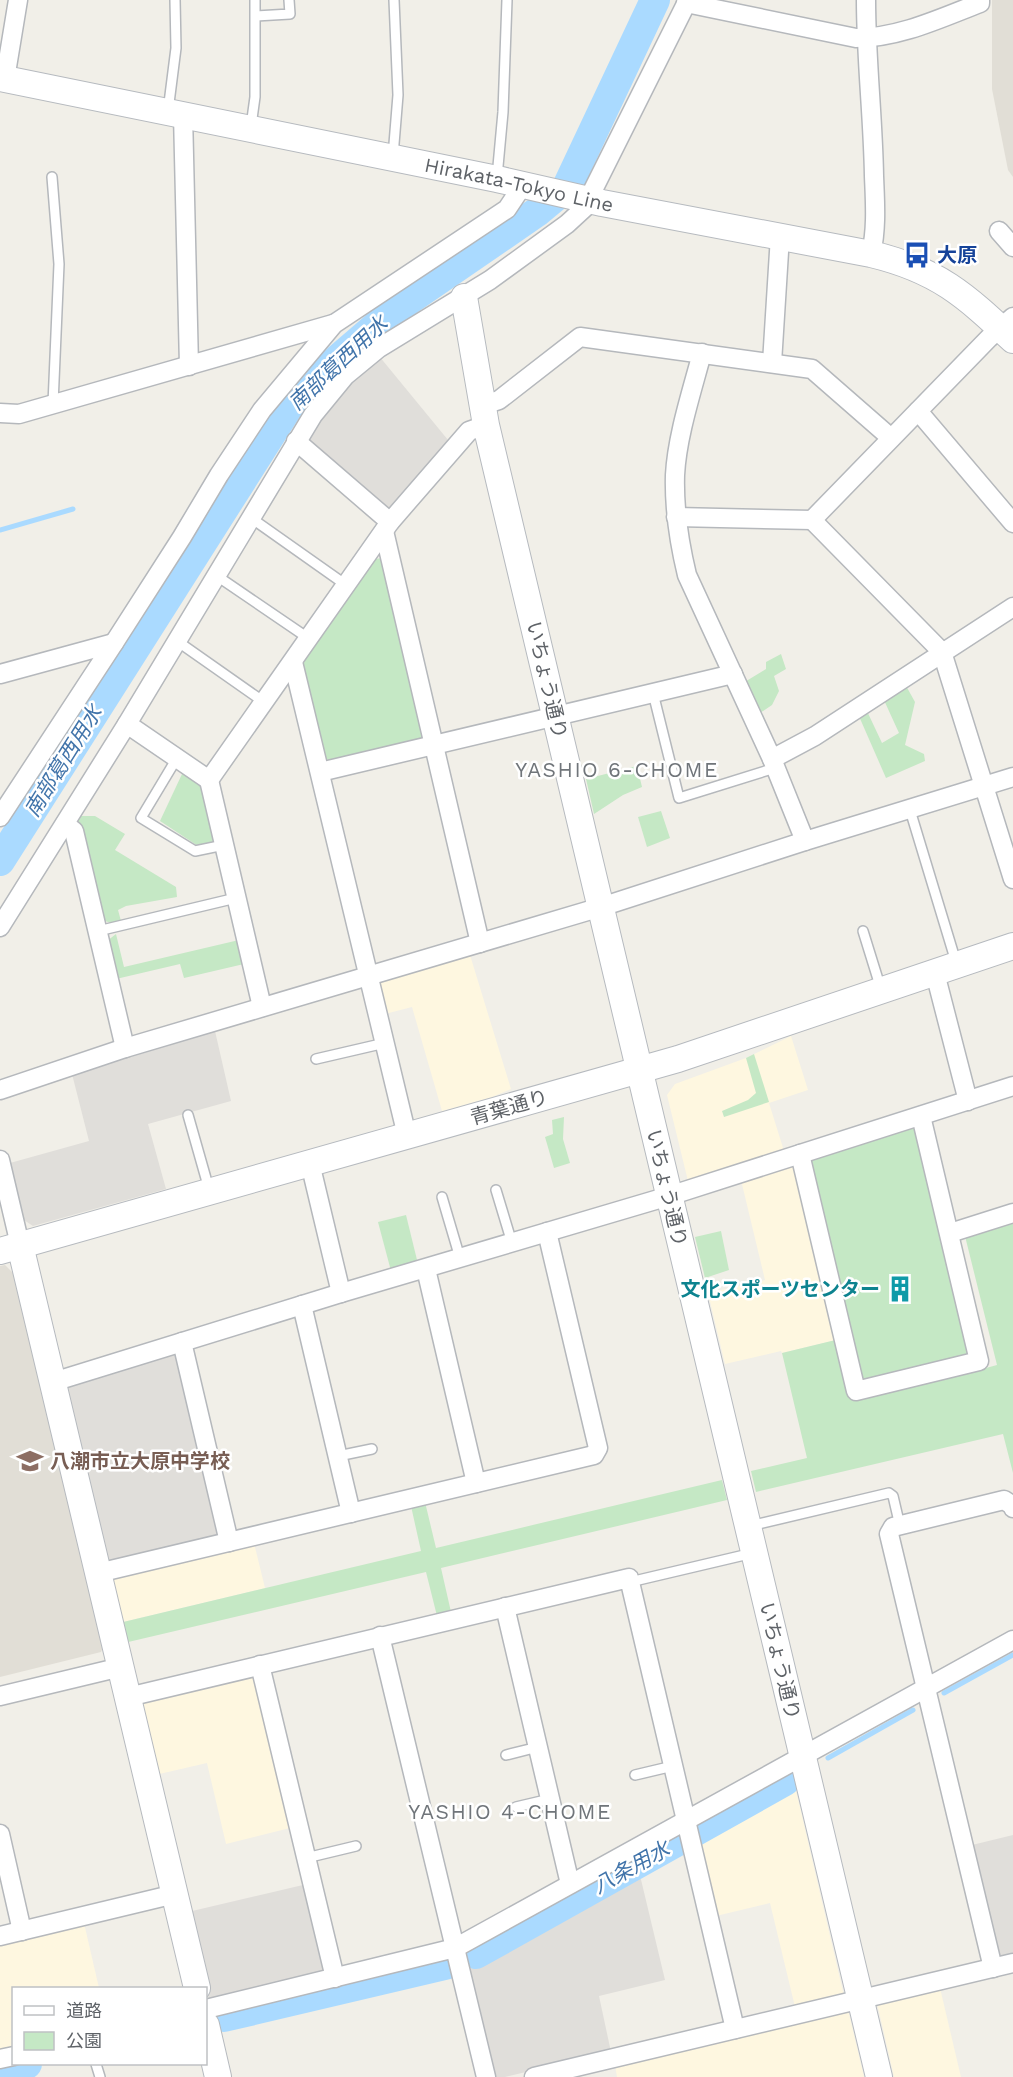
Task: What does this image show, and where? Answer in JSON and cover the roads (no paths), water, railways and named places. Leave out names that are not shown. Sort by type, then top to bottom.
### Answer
[{"type":"street","points":[[2,78],[18,0]]},
{"type":"street","points":[[866,0],[876,233],[871,254]]},
{"type":"street","points":[[0,927],[127,724],[313,415],[345,376],[379,348],[464,297],[567,224],[593,186],[687,1],[856,38],[866,38],[911,29],[981,3],[980,0]]},
{"type":"street","name":"Hirakata-Tokyo Line","points":[[2,78],[175,112],[586,199],[902,261],[927,272],[1009,328]]},
{"type":"street","points":[[175,112],[189,366]]},
{"type":"street","points":[[0,817],[262,410],[333,324],[507,209],[531,187]]},
{"type":"street","points":[[999,231],[1013,247]]},
{"type":"street","points":[[771,363],[780,236]]},
{"type":"street","name":"いちょう通り","points":[[464,297],[484,415],[879,2077]]},
{"type":"street","points":[[0,413],[19,414],[333,324]]},
{"type":"street","points":[[812,520],[918,411],[1009,328]]},
{"type":"street","points":[[209,780],[387,527],[469,431],[499,400],[580,337],[812,369],[891,438]]},
{"type":"street","points":[[702,353],[684,424],[675,473],[676,517],[681,550],[687,575],[774,764],[805,841]]},
{"type":"street","points":[[918,411],[1013,523]]},
{"type":"street","points":[[296,441],[387,527],[434,745],[480,942]]},
{"type":"street","points":[[676,517],[812,520],[942,652],[1013,879]]},
{"type":"street","points":[[774,764],[1013,607]]},
{"type":"street","points":[[0,674],[114,643]]},
{"type":"street","points":[[293,662],[407,1136]]},
{"type":"street","points":[[320,772],[733,674]]},
{"type":"street","points":[[127,724],[209,780],[262,1007]]},
{"type":"street","points":[[0,1090],[125,1048],[601,907],[1013,777]]},
{"type":"street","points":[[65,824],[74,831],[125,1048]]},
{"type":"street","name":"青葉通り","points":[[10,1248],[639,1070],[1013,946]]},
{"type":"street","points":[[946,969],[968,1101]]},
{"type":"street","points":[[53,1382],[341,1293],[669,1196],[1012,1088]]},
{"type":"street","points":[[800,1154],[856,1391],[979,1361],[921,1116]]},
{"type":"street","points":[[0,1160],[10,1248],[53,1382],[197,1987]]},
{"type":"street","points":[[310,1163],[341,1293]]},
{"type":"street","points":[[950,1233],[1013,1213]]},
{"type":"street","points":[[98,1573],[594,1455],[598,1448],[547,1232]]},
{"type":"street","points":[[426,1269],[476,1483]]},
{"type":"street","points":[[303,1305],[351,1513]]},
{"type":"street","points":[[183,1342],[229,1542]]},
{"type":"street","points":[[993,1968],[889,1534],[893,1527],[1004,1500],[1013,1508]]},
{"type":"street","points":[[128,1697],[629,1578],[735,2029]]},
{"type":"street","points":[[506,1606],[570,1884]]},
{"type":"street","points":[[380,1636],[486,2077]]},
{"type":"street","points":[[207,2009],[455,1948],[570,1884],[688,1829],[803,1757],[1013,1640]]},
{"type":"street","points":[[260,1665],[335,1978]]},
{"type":"street","points":[[0,1696],[121,1667]]},
{"type":"street","points":[[0,1834],[22,1930]]},
{"type":"street","points":[[0,1936],[175,1893]]},
{"type":"street","points":[[534,2077],[1013,1963]]},
{"type":"street","points":[[207,2029],[218,2077]]},
{"type":"lane","points":[[175,0],[175,112]]},
{"type":"lane","points":[[251,128],[255,97],[255,0]]},
{"type":"lane","points":[[256,16],[290,14],[289,0]]},
{"type":"lane","points":[[393,158],[398,95],[394,0]]},
{"type":"lane","points":[[497,179],[503,112],[507,0]]},
{"type":"lane","points":[[52,177],[59,264],[53,404]]},
{"type":"lane","points":[[251,518],[346,585]]},
{"type":"lane","points":[[217,576],[308,638]]},
{"type":"lane","points":[[177,641],[264,702]]},
{"type":"lane","points":[[654,693],[679,798],[774,764]]},
{"type":"lane","points":[[177,758],[141,818],[195,851],[224,845]]},
{"type":"lane","points":[[910,810],[946,969]]},
{"type":"lane","points":[[98,932],[236,898]]},
{"type":"lane","points":[[863,931],[881,991]]},
{"type":"lane","points":[[316,1059],[385,1043]]},
{"type":"lane","points":[[188,1115],[210,1191]]},
{"type":"lane","points":[[496,1190],[512,1243]]},
{"type":"lane","points":[[442,1197],[460,1258]]},
{"type":"lane","points":[[338,1456],[372,1449]]},
{"type":"lane","points":[[748,1526],[889,1493],[893,1496],[900,1526]]},
{"type":"lane","points":[[630,1582],[755,1552]]},
{"type":"lane","points":[[506,1755],[538,1747]]},
{"type":"lane","points":[[635,1775],[673,1766]]},
{"type":"lane","points":[[516,1807],[550,1799]]},
{"type":"lane","points":[[306,1858],[356,1846]]},
{"type":"waterway","name":"南部葛西用水","points":[[0,861],[289,406],[339,358],[396,309],[537,212],[567,187],[655,0]]},
{"type":"waterway","points":[[0,530],[73,509]]},
{"type":"waterway","name":"八条用水","points":[[944,1693],[1013,1655]]},
{"type":"waterway","name":"八条用水","points":[[828,1758],[913,1710]]},
{"type":"waterway","name":"八条用水","points":[[476,1954],[785,1781]]},
{"type":"waterway","name":"八条用水","points":[[224,2017],[445,1965]]},
{"type":"waterway","name":"八条用水","points":[[0,2070],[22,2065]]},
{"type":"place","name":"大原","points":[[917,255]]},
{"type":"place","name":"文化スポーツセンター","points":[[900,1289]]},
{"type":"place","name":"八潮市立大原中学校","points":[[30,1461]]},
{"type":"district","name":"YASHIO 6-CHOME","points":[[617,769]]},
{"type":"district","name":"YASHIO 4-CHOME","points":[[510,1811]]}]
